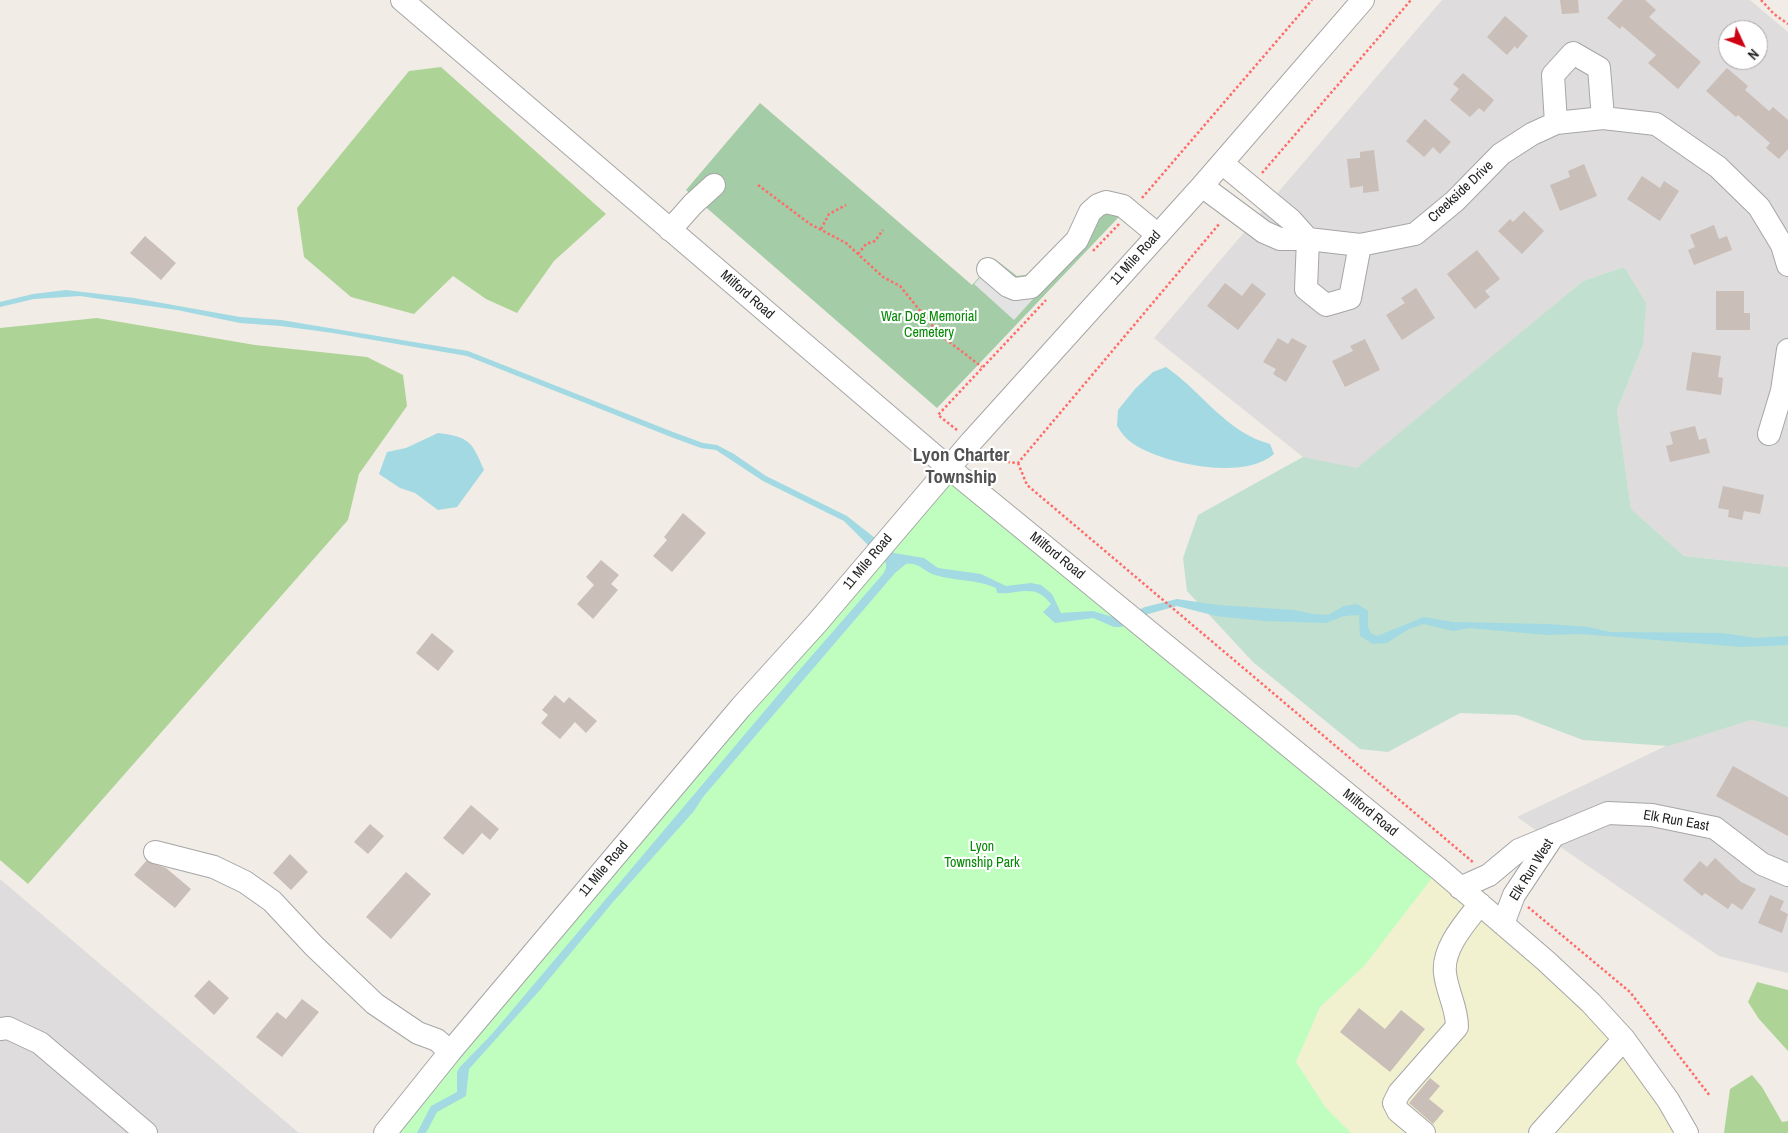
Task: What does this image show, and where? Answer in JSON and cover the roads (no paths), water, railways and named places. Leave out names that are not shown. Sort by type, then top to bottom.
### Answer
[{"type":"street","name":"Milford Road","points":[[402,0],[949,468],[1503,924],[1592,1003],[1624,1039],[1668,1100],[1687,1133]]},
{"type":"street","name":"11 Mile Road","points":[[385,1133],[450,1052],[741,707],[817,623],[949,468],[1202,186],[1363,0]]},
{"type":"street","points":[[1556,123],[1553,75],[1573,53],[1599,68],[1603,118]]},
{"type":"street","name":"Creekside Drive","points":[[1202,186],[1264,232],[1280,240],[1308,239],[1360,245],[1415,234],[1455,201],[1501,154],[1532,134],[1556,123],[1603,118],[1656,124],[1718,167],[1759,207],[1782,245],[1788,265]]},
{"type":"street","points":[[1222,163],[1290,220],[1308,239],[1306,289],[1326,306],[1350,298],[1360,245]]},
{"type":"street","points":[[670,230],[714,185]]},
{"type":"street","points":[[988,269],[1008,286],[1015,289],[1031,287],[1076,240],[1090,212],[1098,205],[1106,202],[1123,206],[1158,234]]},
{"type":"street","points":[[1769,434],[1782,391],[1788,350]]},
{"type":"street","name":"Elk Run East","points":[[1554,835],[1608,813],[1652,815],[1716,828],[1762,864],[1788,875]]},
{"type":"street","name":"Elk Run West","points":[[1460,888],[1489,875],[1519,850],[1554,835]]},
{"type":"street","name":"Elk Run West","points":[[1503,924],[1514,896],[1554,835]]},
{"type":"street","points":[[155,852],[214,867],[245,882],[272,901],[314,946],[376,1004],[418,1033],[436,1040],[450,1052]]},
{"type":"street","points":[[1424,1133],[1398,1111],[1394,1103],[1399,1093],[1457,1027],[1455,1004],[1445,972],[1454,940],[1480,904]]},
{"type":"street","points":[[0,1029],[8,1028],[40,1043],[146,1133]]},
{"type":"street","points":[[1540,1133],[1624,1039]]},
{"type":"water","points":[[66,290],[134,298],[240,317],[281,320],[468,351],[673,432],[703,443],[717,445],[766,476],[847,516],[894,553],[924,558],[938,568],[981,574],[1006,586],[1031,583],[1041,585],[1052,594],[1061,613],[1093,611],[1119,619],[1145,607],[1177,599],[1218,605],[1294,610],[1328,615],[1344,606],[1357,604],[1368,611],[1370,632],[1377,636],[1424,617],[1453,622],[1589,627],[1610,632],[1722,633],[1756,638],[1788,636],[1788,645],[1742,647],[1581,634],[1547,635],[1469,628],[1453,631],[1424,624],[1409,629],[1387,643],[1373,644],[1360,636],[1359,615],[1344,616],[1326,623],[1264,621],[1216,616],[1177,606],[1148,614],[1121,627],[1114,627],[1093,618],[1055,623],[1043,612],[1051,604],[1038,593],[1026,591],[997,593],[996,588],[988,585],[935,575],[918,566],[906,564],[895,573],[703,797],[694,811],[613,902],[540,990],[469,1069],[466,1096],[437,1112],[426,1133],[417,1133],[431,1106],[457,1092],[457,1072],[460,1067],[492,1034],[789,682],[883,574],[886,563],[844,521],[763,481],[716,450],[701,448],[671,437],[467,356],[333,333],[240,323],[177,310],[80,296],[34,299],[0,307],[0,302],[33,294]]},
{"type":"water","points":[[1166,367],[1227,421],[1255,439],[1270,444],[1274,454],[1261,462],[1244,467],[1224,468],[1183,463],[1146,451],[1130,441],[1117,426],[1118,410],[1135,389],[1153,372]]},
{"type":"water","points":[[438,433],[463,439],[473,447],[484,470],[457,507],[438,510],[415,493],[400,488],[379,474],[387,452],[406,448]]},
{"type":"district","name":"Lyon Charter Township","points":[[961,467]]},
{"type":"park label","name":"War Dog Memorial Cemetery","points":[[929,326]]},
{"type":"park label","name":"Lyon Township Park","points":[[982,856]]}]
